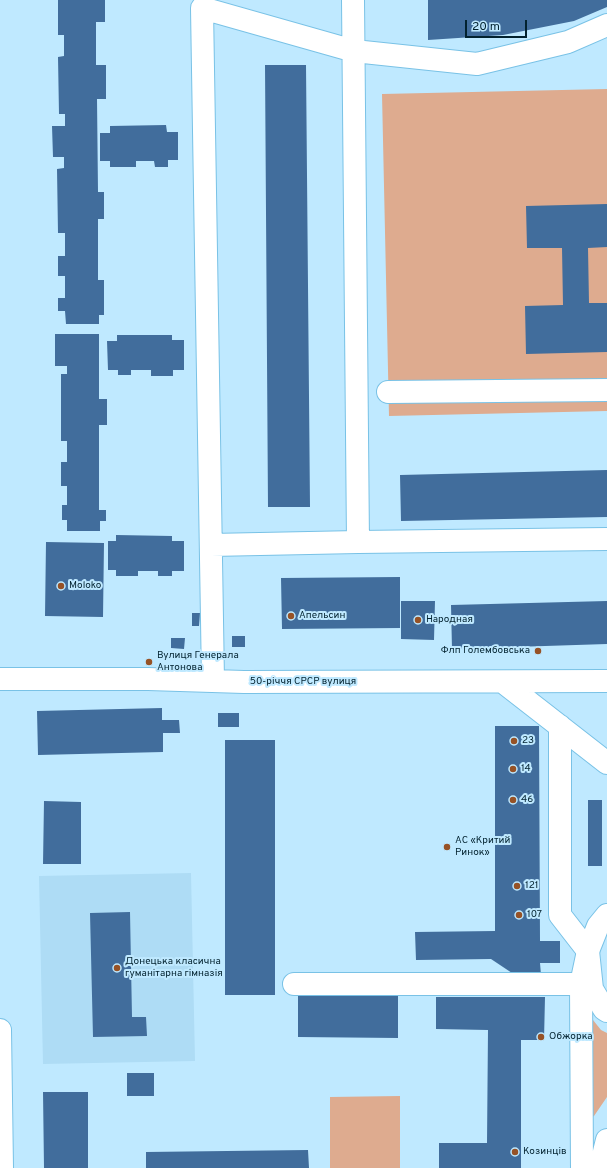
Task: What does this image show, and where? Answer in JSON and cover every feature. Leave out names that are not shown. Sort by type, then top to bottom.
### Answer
[{"type":"street","points":[[353,0],[358,542]]},
{"type":"street","points":[[213,681],[202,8],[354,51],[477,64],[568,42],[607,25]]},
{"type":"street","points":[[388,392],[607,390]]},
{"type":"street","points":[[210,545],[607,539]]},
{"type":"street","name":"50-річчя СРСР вулиця","points":[[0,679],[503,682],[607,681]]},
{"type":"street","points":[[503,682],[607,763]]},
{"type":"street","points":[[560,726],[560,915],[588,951],[592,989],[604,1009],[607,1011]]},
{"type":"street","points":[[582,1168],[581,984],[588,951],[598,926],[607,915]]},
{"type":"street","points":[[294,984],[581,984]]},
{"type":"street","points":[[0,1030],[2,1168]]},
{"type":"street","points":[[600,1168],[607,1140]]},
{"type":"shaded area","points":[[607,89],[607,411],[389,416],[382,94]]},
{"type":"shaded area","name":"Донецька класична гуманітарна гімназія","points":[[191,873],[195,1061],[43,1064],[39,876]]},
{"type":"shaded area","points":[[593,1020],[601,1030],[607,1033],[607,1097],[594,1116],[590,1118],[587,1114]]},
{"type":"shaded area","points":[[400,1096],[400,1168],[330,1168],[330,1097]]},
{"type":"building","points":[[58,0],[105,0],[105,22],[96,22],[96,65],[106,65],[106,99],[97,99],[98,192],[104,192],[104,219],[98,219],[98,280],[104,280],[104,315],[99,315],[99,324],[66,324],[65,311],[58,311],[58,298],[65,298],[65,276],[58,276],[58,256],[65,256],[65,233],[58,233],[57,169],[64,168],[64,157],[53,157],[52,126],[65,126],[65,114],[59,114],[58,57],[64,56],[64,35],[58,35]]},
{"type":"building","points":[[428,0],[607,0],[607,7],[574,21],[503,35],[428,40]]},
{"type":"building","points":[[265,65],[306,65],[310,507],[268,507]]},
{"type":"building","points":[[166,125],[167,132],[178,132],[178,160],[168,160],[168,167],[155,167],[154,161],[136,161],[136,167],[110,167],[110,161],[100,161],[100,133],[110,133],[110,126]]},
{"type":"building","points":[[607,204],[607,247],[588,248],[589,303],[607,303],[607,352],[526,354],[525,306],[563,305],[562,248],[527,248],[526,206]]},
{"type":"building","points":[[55,334],[99,334],[99,399],[107,399],[107,425],[99,425],[99,510],[106,510],[106,521],[100,521],[100,531],[67,531],[67,520],[62,520],[62,505],[67,505],[67,486],[61,486],[61,462],[67,462],[67,441],[61,441],[61,374],[67,374],[67,366],[55,366]]},
{"type":"building","points":[[117,335],[172,335],[172,340],[184,340],[184,370],[173,370],[173,376],[151,376],[151,370],[131,370],[131,375],[118,375],[118,370],[108,370],[107,341],[117,341]]},
{"type":"building","points":[[607,470],[607,517],[401,521],[400,475]]},
{"type":"building","points":[[116,535],[172,536],[172,541],[184,541],[184,571],[172,571],[172,576],[158,576],[158,571],[138,571],[138,576],[116,576],[116,570],[108,570],[108,541],[116,541]]},
{"type":"building","points":[[46,542],[104,543],[103,617],[45,616]]},
{"type":"building","points":[[400,577],[400,628],[282,629],[281,578]]},
{"type":"building","name":"Народная","points":[[401,601],[435,601],[434,640],[401,639]]},
{"type":"building","points":[[607,601],[607,644],[452,649],[451,605]]},
{"type":"building","points":[[192,613],[200,613],[199,626],[192,626]]},
{"type":"building","points":[[232,636],[245,636],[245,647],[232,647]]},
{"type":"building","points":[[171,638],[185,638],[184,649],[171,648]]},
{"type":"building","points":[[162,708],[162,720],[179,720],[180,733],[163,733],[163,752],[38,755],[37,711]]},
{"type":"building","points":[[218,713],[239,713],[239,727],[218,727]]},
{"type":"building","points":[[495,726],[539,726],[540,941],[560,941],[560,963],[540,963],[541,975],[515,975],[491,959],[416,960],[415,932],[495,931]]},
{"type":"building","points":[[225,740],[275,740],[275,995],[225,995]]},
{"type":"building","points":[[588,800],[602,800],[602,866],[588,866]]},
{"type":"building","points":[[44,801],[81,802],[81,864],[43,864]]},
{"type":"building","points":[[130,912],[132,1017],[146,1017],[147,1036],[93,1037],[90,913]]},
{"type":"building","points":[[298,992],[398,992],[398,1038],[298,1037]]},
{"type":"building","points":[[436,997],[545,997],[544,1040],[521,1040],[521,1168],[439,1168],[439,1143],[487,1143],[488,1030],[436,1029]]},
{"type":"building","points":[[127,1073],[154,1073],[154,1096],[127,1096]]},
{"type":"building","points":[[43,1092],[88,1092],[88,1168],[44,1168]]},
{"type":"building","points":[[308,1150],[309,1168],[146,1168],[146,1152]]},
{"type":"place","name":"Moloko","points":[[61,586]]},
{"type":"place","name":"Апельсин","points":[[291,616]]},
{"type":"place","name":"Народная","points":[[418,620]]},
{"type":"place","name":"Флп Голембовська","points":[[538,651]]},
{"type":"place","name":"Вулиця Генерала Антонова","points":[[149,662]]},
{"type":"place","name":"23","points":[[514,741]]},
{"type":"place","name":"14","points":[[513,769]]},
{"type":"place","name":"46","points":[[513,800]]},
{"type":"place","name":"АС «Критий Ринок»","points":[[447,847]]},
{"type":"place","name":"121","points":[[517,886]]},
{"type":"place","name":"107","points":[[519,915]]},
{"type":"place","name":"Донецька класична гуманітарна гімназія","points":[[117,968]]},
{"type":"place","name":"Обжорка","points":[[541,1037]]},
{"type":"place","name":"Козинців","points":[[515,1152]]}]
